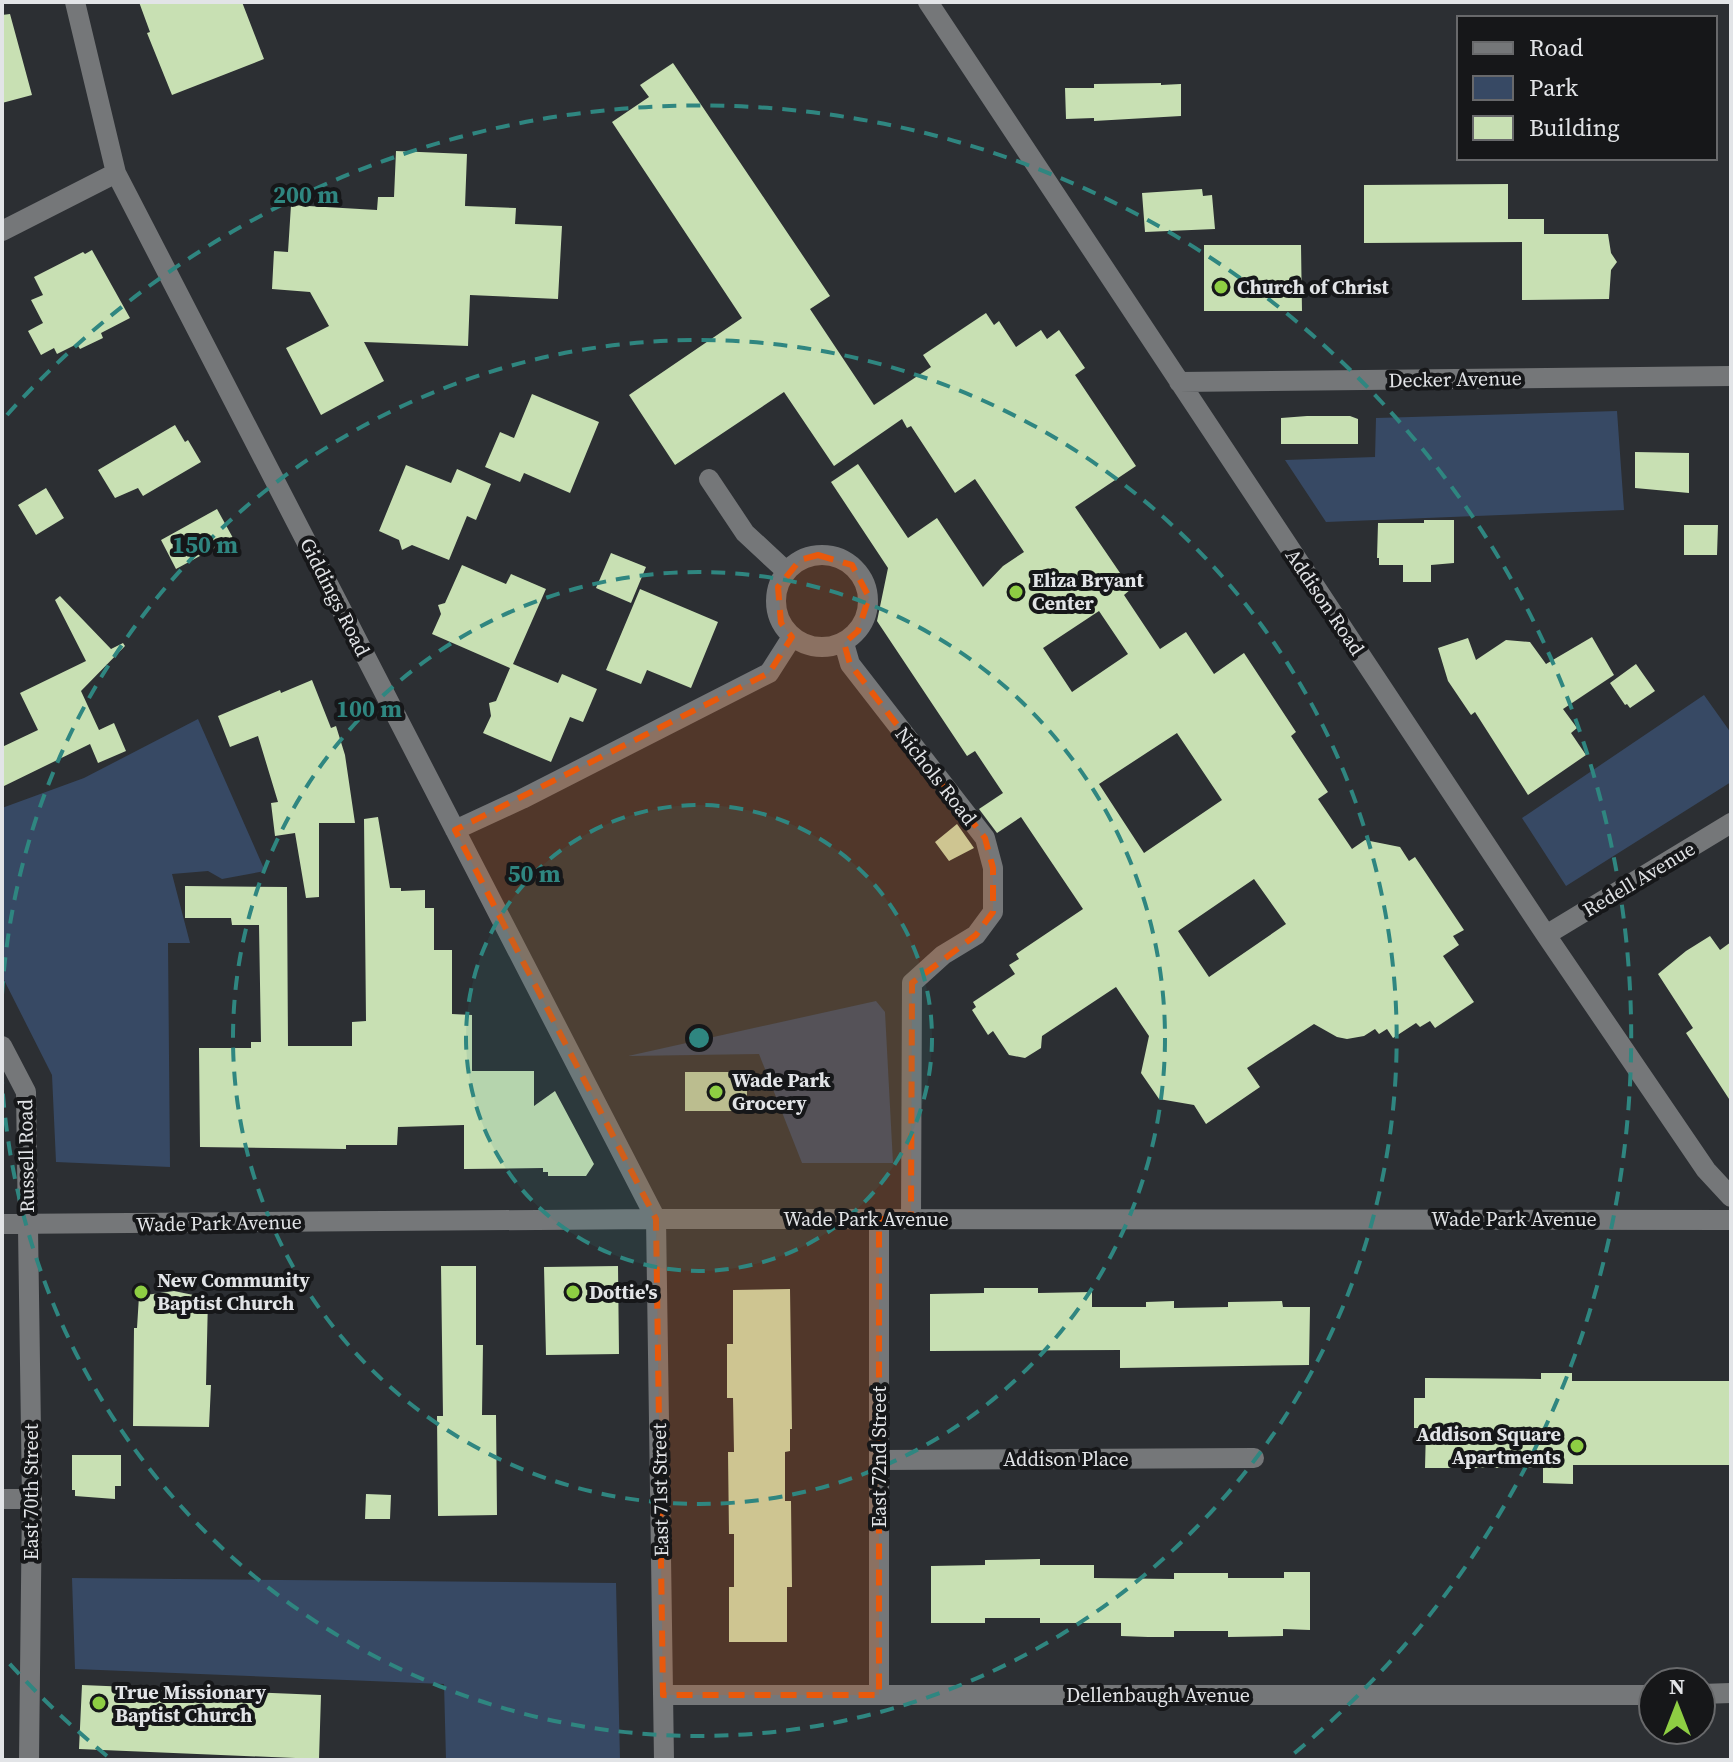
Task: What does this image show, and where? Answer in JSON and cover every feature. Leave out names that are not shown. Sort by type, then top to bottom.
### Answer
[{"type":"street","name":"Giddings Road","points":[[75,2],[116,173],[656,1219]]},
{"type":"street","name":"Addison Road","points":[[928,2],[1546,935],[1706,1170],[1731,1197]]},
{"type":"street","points":[[2,231],[116,173]]},
{"type":"street","name":"Decker Avenue","points":[[1179,382],[1731,376]]},
{"type":"street","points":[[709,479],[745,533],[786,571]]},
{"type":"street","points":[[818,555],[836,557],[852,565],[864,580],[869,597],[867,615],[858,631],[844,643],[827,648],[808,646],[792,637],[781,623],[776,605],[778,587],[786,571],[800,560],[818,555]]},
{"type":"street","points":[[455,830],[535,793],[769,673],[792,637]]},
{"type":"street","name":"Nichols Road","points":[[844,643],[850,664],[985,838],[993,868],[993,912],[976,935],[943,955],[912,983],[911,1219]]},
{"type":"street","name":"Redell Avenue","points":[[1546,935],[1731,823]]},
{"type":"street","name":"Russell Road","points":[[2,1046],[26,1092],[28,1224]]},
{"type":"street","name":"Wade Park Avenue","points":[[2,1224],[656,1219],[1731,1220]]},
{"type":"street","name":"East 71st Street","points":[[656,1219],[664,1760]]},
{"type":"street","name":"East 72nd Street","points":[[879,1219],[879,1695]]},
{"type":"street","name":"East 70th Street","points":[[28,1224],[32,1499],[29,1760]]},
{"type":"street","name":"Addison Place","points":[[879,1460],[1254,1458]]},
{"type":"street","points":[[2,1499],[32,1499]]},
{"type":"street","name":"Dellenbaugh Avenue","points":[[663,1695],[1637,1695]]},
{"type":"highlighted area","points":[[818,555],[852,565],[869,597],[858,631],[844,643],[850,664],[985,838],[993,868],[993,912],[976,935],[912,983],[911,1219],[879,1219],[879,1695],[663,1695],[656,1219],[455,830],[769,673],[792,637],[781,623],[778,587],[800,560]]},
{"type":"green space","points":[[1617,411],[1624,510],[1326,522],[1285,460],[1375,457],[1376,418]]},
{"type":"green space","points":[[1704,695],[1731,733],[1731,782],[1566,886],[1522,818]]},
{"type":"green space","points":[[198,719],[265,871],[222,879],[208,871],[172,874],[190,943],[168,943],[170,1167],[56,1162],[52,1075],[2,976],[2,808],[84,778]]},
{"type":"green space","points":[[876,1001],[885,1012],[893,1163],[802,1163],[759,1054],[628,1056]]},
{"type":"green space","points":[[72,1578],[616,1583],[620,1760],[446,1760],[444,1684],[75,1669]]},
{"type":"building","points":[[139,2],[242,2],[264,59],[172,95],[147,33],[150,32]]},
{"type":"building","points":[[10,14],[32,95],[2,103],[2,15]]},
{"type":"building","name":"Eliza Bryant Center","points":[[673,63],[830,296],[810,309],[874,405],[931,367],[923,355],[986,313],[994,325],[999,321],[1016,347],[1041,330],[1047,339],[1059,330],[1085,368],[1075,375],[1136,466],[1075,507],[1131,589],[1124,595],[1160,649],[1186,632],[1214,674],[1244,653],[1296,732],[1291,736],[1328,792],[1318,799],[1352,849],[1365,840],[1400,847],[1409,861],[1415,857],[1464,930],[1453,936],[1459,945],[1443,956],[1474,1002],[1435,1028],[1430,1021],[1420,1027],[1416,1023],[1393,1038],[1387,1029],[1379,1034],[1375,1029],[1364,1036],[1347,1039],[1314,1024],[1247,1068],[1260,1087],[1206,1124],[1194,1105],[1159,1099],[1141,1073],[1149,1036],[1116,987],[1042,1036],[1041,1048],[1025,1058],[1009,1055],[993,1031],[988,1035],[972,1010],[976,1007],[973,1002],[1015,974],[1009,965],[1019,959],[1016,954],[1083,909],[1021,817],[997,833],[979,809],[1003,793],[975,751],[967,756],[877,621],[888,568],[831,482],[858,464],[908,538],[937,518],[983,587],[1003,566],[1024,552],[975,479],[955,493],[911,426],[907,428],[902,419],[834,466],[784,392],[675,465],[629,395],[742,318],[612,122],[649,97],[640,85]],"holes":[[[1099,611],[1128,654],[1072,692],[1043,648]],[[1177,733],[1222,800],[1144,853],[1099,784]],[[1254,879],[1286,924],[1209,977],[1178,931]]]},
{"type":"building","points":[[1094,84],[1181,84],[1181,116],[1094,121],[1094,118],[1066,119],[1065,88],[1094,88]]},
{"type":"building","points":[[396,151],[467,154],[465,206],[516,208],[515,224],[562,226],[558,299],[470,295],[468,346],[364,342],[384,381],[321,415],[286,348],[329,326],[310,292],[272,289],[274,251],[288,252],[291,205],[377,210],[378,197],[394,197]]},
{"type":"building","points":[[1508,184],[1508,219],[1544,219],[1544,234],[1608,234],[1611,253],[1617,262],[1611,270],[1609,299],[1522,300],[1522,242],[1364,243],[1364,185]]},
{"type":"building","points":[[1202,189],[1203,196],[1212,195],[1215,229],[1145,232],[1142,193]]},
{"type":"building","points":[[1204,245],[1301,245],[1302,311],[1204,311]]},
{"type":"building","points":[[92,250],[130,318],[101,333],[103,338],[80,349],[77,344],[57,354],[54,348],[41,355],[28,331],[43,323],[31,300],[43,295],[34,277]]},
{"type":"building","points":[[532,394],[599,422],[570,493],[524,473],[520,482],[485,467],[500,432],[514,438]]},
{"type":"building","points":[[1350,416],[1358,419],[1358,444],[1281,444],[1281,418]]},
{"type":"building","points":[[175,425],[201,462],[143,496],[138,488],[115,498],[98,470]]},
{"type":"building","points":[[1635,452],[1689,453],[1689,493],[1635,488]]},
{"type":"building","points":[[406,465],[451,483],[457,469],[491,484],[476,520],[467,516],[449,560],[412,545],[402,550],[399,540],[379,531]]},
{"type":"building","points":[[46,488],[64,518],[36,535],[18,505]]},
{"type":"building","points":[[217,509],[233,538],[176,569],[161,540]]},
{"type":"building","points":[[1424,520],[1454,520],[1454,563],[1431,565],[1431,582],[1403,582],[1403,565],[1379,565],[1378,523],[1424,523]]},
{"type":"building","points":[[1684,525],[1718,525],[1717,555],[1684,555]]},
{"type":"building","points":[[611,553],[646,567],[631,603],[596,588]]},
{"type":"building","points":[[462,565],[506,584],[511,574],[546,589],[513,664],[558,683],[562,674],[597,689],[583,722],[570,717],[551,762],[483,733],[491,716],[489,703],[496,701],[510,668],[432,634],[441,614],[438,605],[445,603]]},
{"type":"building","points":[[640,589],[718,622],[691,688],[647,670],[641,684],[606,670]]},
{"type":"building","points":[[60,596],[111,649],[123,643],[125,646],[81,691],[99,730],[114,723],[126,751],[98,763],[90,744],[2,787],[2,747],[38,730],[20,693],[86,661],[55,600]]},
{"type":"building","points":[[1592,637],[1614,675],[1563,709],[1577,728],[1571,733],[1586,755],[1528,795],[1475,712],[1471,715],[1448,681],[1438,648],[1468,638],[1476,660],[1506,640],[1530,642],[1546,664]]},
{"type":"building","points":[[1636,664],[1655,691],[1630,708],[1610,683]]},
{"type":"building","points":[[312,680],[331,728],[336,726],[345,755],[355,823],[319,823],[319,897],[306,898],[295,833],[275,836],[271,803],[278,802],[258,736],[230,747],[218,716]]},
{"type":"building","points":[[378,817],[390,888],[425,890],[425,908],[434,908],[434,950],[452,950],[452,1014],[472,1015],[472,1071],[534,1071],[534,1106],[555,1091],[594,1164],[586,1176],[548,1176],[543,1168],[464,1169],[464,1125],[398,1127],[397,1145],[346,1145],[346,1149],[200,1147],[199,1048],[251,1048],[251,1042],[261,1042],[259,925],[232,925],[231,918],[185,918],[185,886],[287,887],[288,1046],[352,1046],[352,1022],[366,1021],[364,819]]},
{"type":"building","points":[[957,824],[974,848],[949,861],[935,842]]},
{"type":"building","points":[[1710,936],[1720,950],[1731,942],[1731,1102],[1686,1033],[1693,1028],[1658,974]]},
{"type":"building","name":"Wade Park Grocery","points":[[685,1072],[747,1072],[747,1111],[685,1111]]},
{"type":"building","points":[[441,1266],[476,1266],[476,1345],[483,1345],[482,1415],[496,1415],[497,1515],[438,1516],[437,1416],[443,1416]]},
{"type":"building","points":[[618,1266],[619,1354],[546,1355],[544,1267]]},
{"type":"building","points":[[984,1288],[1038,1288],[1038,1293],[1092,1292],[1092,1307],[1146,1307],[1146,1302],[1174,1301],[1174,1308],[1228,1307],[1228,1302],[1282,1301],[1283,1307],[1310,1307],[1309,1365],[1120,1368],[1120,1350],[930,1351],[930,1294],[984,1293]]},
{"type":"building","points":[[790,1289],[792,1429],[790,1451],[785,1452],[785,1501],[791,1501],[792,1587],[787,1587],[787,1642],[729,1642],[729,1587],[734,1587],[734,1534],[729,1534],[728,1452],[734,1452],[733,1398],[727,1398],[727,1344],[733,1344],[733,1290]]},
{"type":"building","points":[[174,1291],[208,1298],[206,1385],[211,1385],[209,1427],[133,1426],[134,1328],[137,1328],[139,1296]]},
{"type":"building","name":"Addison Square Apartments","points":[[1541,1373],[1572,1373],[1572,1381],[1729,1381],[1729,1465],[1573,1465],[1573,1484],[1543,1483],[1543,1468],[1425,1468],[1426,1428],[1414,1428],[1414,1398],[1425,1398],[1425,1378],[1541,1379]]},
{"type":"building","points":[[72,1455],[121,1455],[121,1486],[115,1486],[115,1499],[75,1496],[75,1490],[72,1490]]},
{"type":"building","points":[[366,1494],[391,1495],[390,1519],[365,1519]]},
{"type":"building","points":[[1040,1559],[1040,1565],[1094,1565],[1094,1578],[1174,1579],[1174,1573],[1228,1573],[1228,1578],[1284,1578],[1284,1572],[1310,1572],[1310,1630],[1283,1629],[1283,1636],[1228,1637],[1228,1631],[1174,1631],[1174,1637],[1148,1637],[1121,1636],[1121,1623],[1040,1623],[1040,1618],[985,1618],[985,1623],[931,1623],[931,1566],[985,1565],[985,1560]]},
{"type":"building","points":[[82,1685],[321,1695],[319,1759],[79,1749]]},
{"type":"place","name":"Church of Christ","points":[[1221,287]]},
{"type":"place","name":"Eliza Bryant Center","points":[[1016,592]]},
{"type":"place","name":"Wade Park Grocery","points":[[716,1092]]},
{"type":"place","name":"New Community Baptist Church","points":[[141,1292]]},
{"type":"place","name":"Dottie's","points":[[573,1292]]},
{"type":"place","name":"Addison Square Apartments","points":[[1577,1446]]},
{"type":"place","name":"True Missionary Baptist Church","points":[[99,1703]]}]
